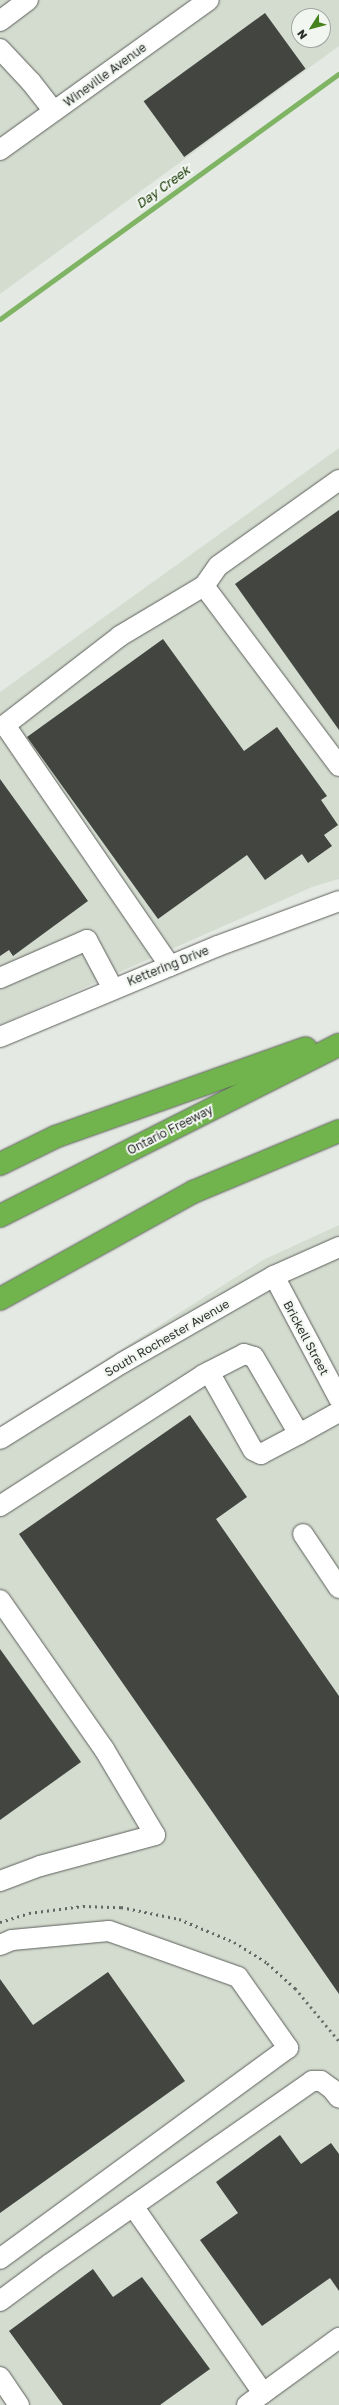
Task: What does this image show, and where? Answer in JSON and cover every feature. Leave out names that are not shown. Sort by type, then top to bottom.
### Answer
[{"type":"highway","points":[[0,1164],[55,1137],[339,1037]]},
{"type":"highway","name":"Ontario Freeway","points":[[0,1216],[339,1044]]},
{"type":"highway","points":[[0,1299],[193,1192],[339,1131]]},
{"type":"street","points":[[0,21],[28,0]]},
{"type":"street","name":"Wineville Avenue","points":[[0,150],[209,0]]},
{"type":"street","points":[[0,49],[31,82],[54,111]]},
{"type":"street","points":[[170,966],[5,725],[120,636],[204,586],[218,566],[339,480]]},
{"type":"street","points":[[204,586],[339,766]]},
{"type":"street","name":"Kettering Drive","points":[[0,1037],[170,966],[339,901]]},
{"type":"street","points":[[0,978],[87,940],[113,989]]},
{"type":"street","name":"South Rochester Avenue","points":[[0,1439],[122,1363],[274,1276],[339,1246]]},
{"type":"street","name":"Brickell Street","points":[[274,1276],[339,1399]]},
{"type":"street","points":[[0,1506],[209,1372],[244,1354],[254,1357],[299,1434]]},
{"type":"street","points":[[209,1372],[253,1450],[261,1454],[339,1412]]},
{"type":"street","points":[[303,1534],[339,1588]]},
{"type":"street","points":[[0,1600],[104,1749],[155,1835],[40,1866],[0,1881]]},
{"type":"street","points":[[0,1945],[12,1940],[109,1931],[231,1974],[238,1977],[288,2048],[0,2259]]},
{"type":"street","points":[[0,2301],[312,2081],[321,2081],[332,2089],[339,2098]]},
{"type":"street","points":[[133,2206],[263,2393]]},
{"type":"street","points":[[247,2405],[339,2338]]},
{"type":"street","points":[[0,2377],[19,2405]]},
{"type":"shaded area","points":[[0,0],[339,0],[339,46],[0,294]]},
{"type":"shaded area","points":[[339,448],[339,879],[312,887],[0,1025],[0,692]]},
{"type":"shaded area","points":[[339,1225],[339,2405],[0,2405],[0,1426],[263,1260]]},
{"type":"building","points":[[265,13],[306,69],[184,157],[144,101]]},
{"type":"building","points":[[339,510],[339,730],[235,584]]},
{"type":"building","points":[[163,639],[244,751],[277,727],[327,796],[321,800],[338,825],[324,835],[332,846],[308,863],[302,854],[265,880],[247,855],[158,919],[27,737]]},
{"type":"building","points":[[0,779],[88,901],[13,956],[9,950],[0,956]]},
{"type":"building","points":[[190,1415],[247,1497],[216,1519],[339,1696],[339,1994],[19,1534]]},
{"type":"building","points":[[0,1649],[81,1762],[0,1820]]},
{"type":"building","points":[[108,1972],[185,2081],[0,2213],[0,1979],[33,2025]]},
{"type":"building","points":[[280,2135],[301,2164],[331,2143],[339,2154],[339,2291],[330,2278],[262,2326],[200,2240],[238,2213],[216,2182]]},
{"type":"building","points":[[93,2269],[113,2297],[142,2277],[210,2369],[160,2405],[63,2405],[9,2331]]},
{"type":"waterway","name":"Day Creek","points":[[0,319],[339,74]]},
{"type":"railway","points":[[0,1922],[29,1913],[83,1906],[121,1907],[179,1919],[234,1942],[267,1963],[295,1988],[339,2041]]}]
